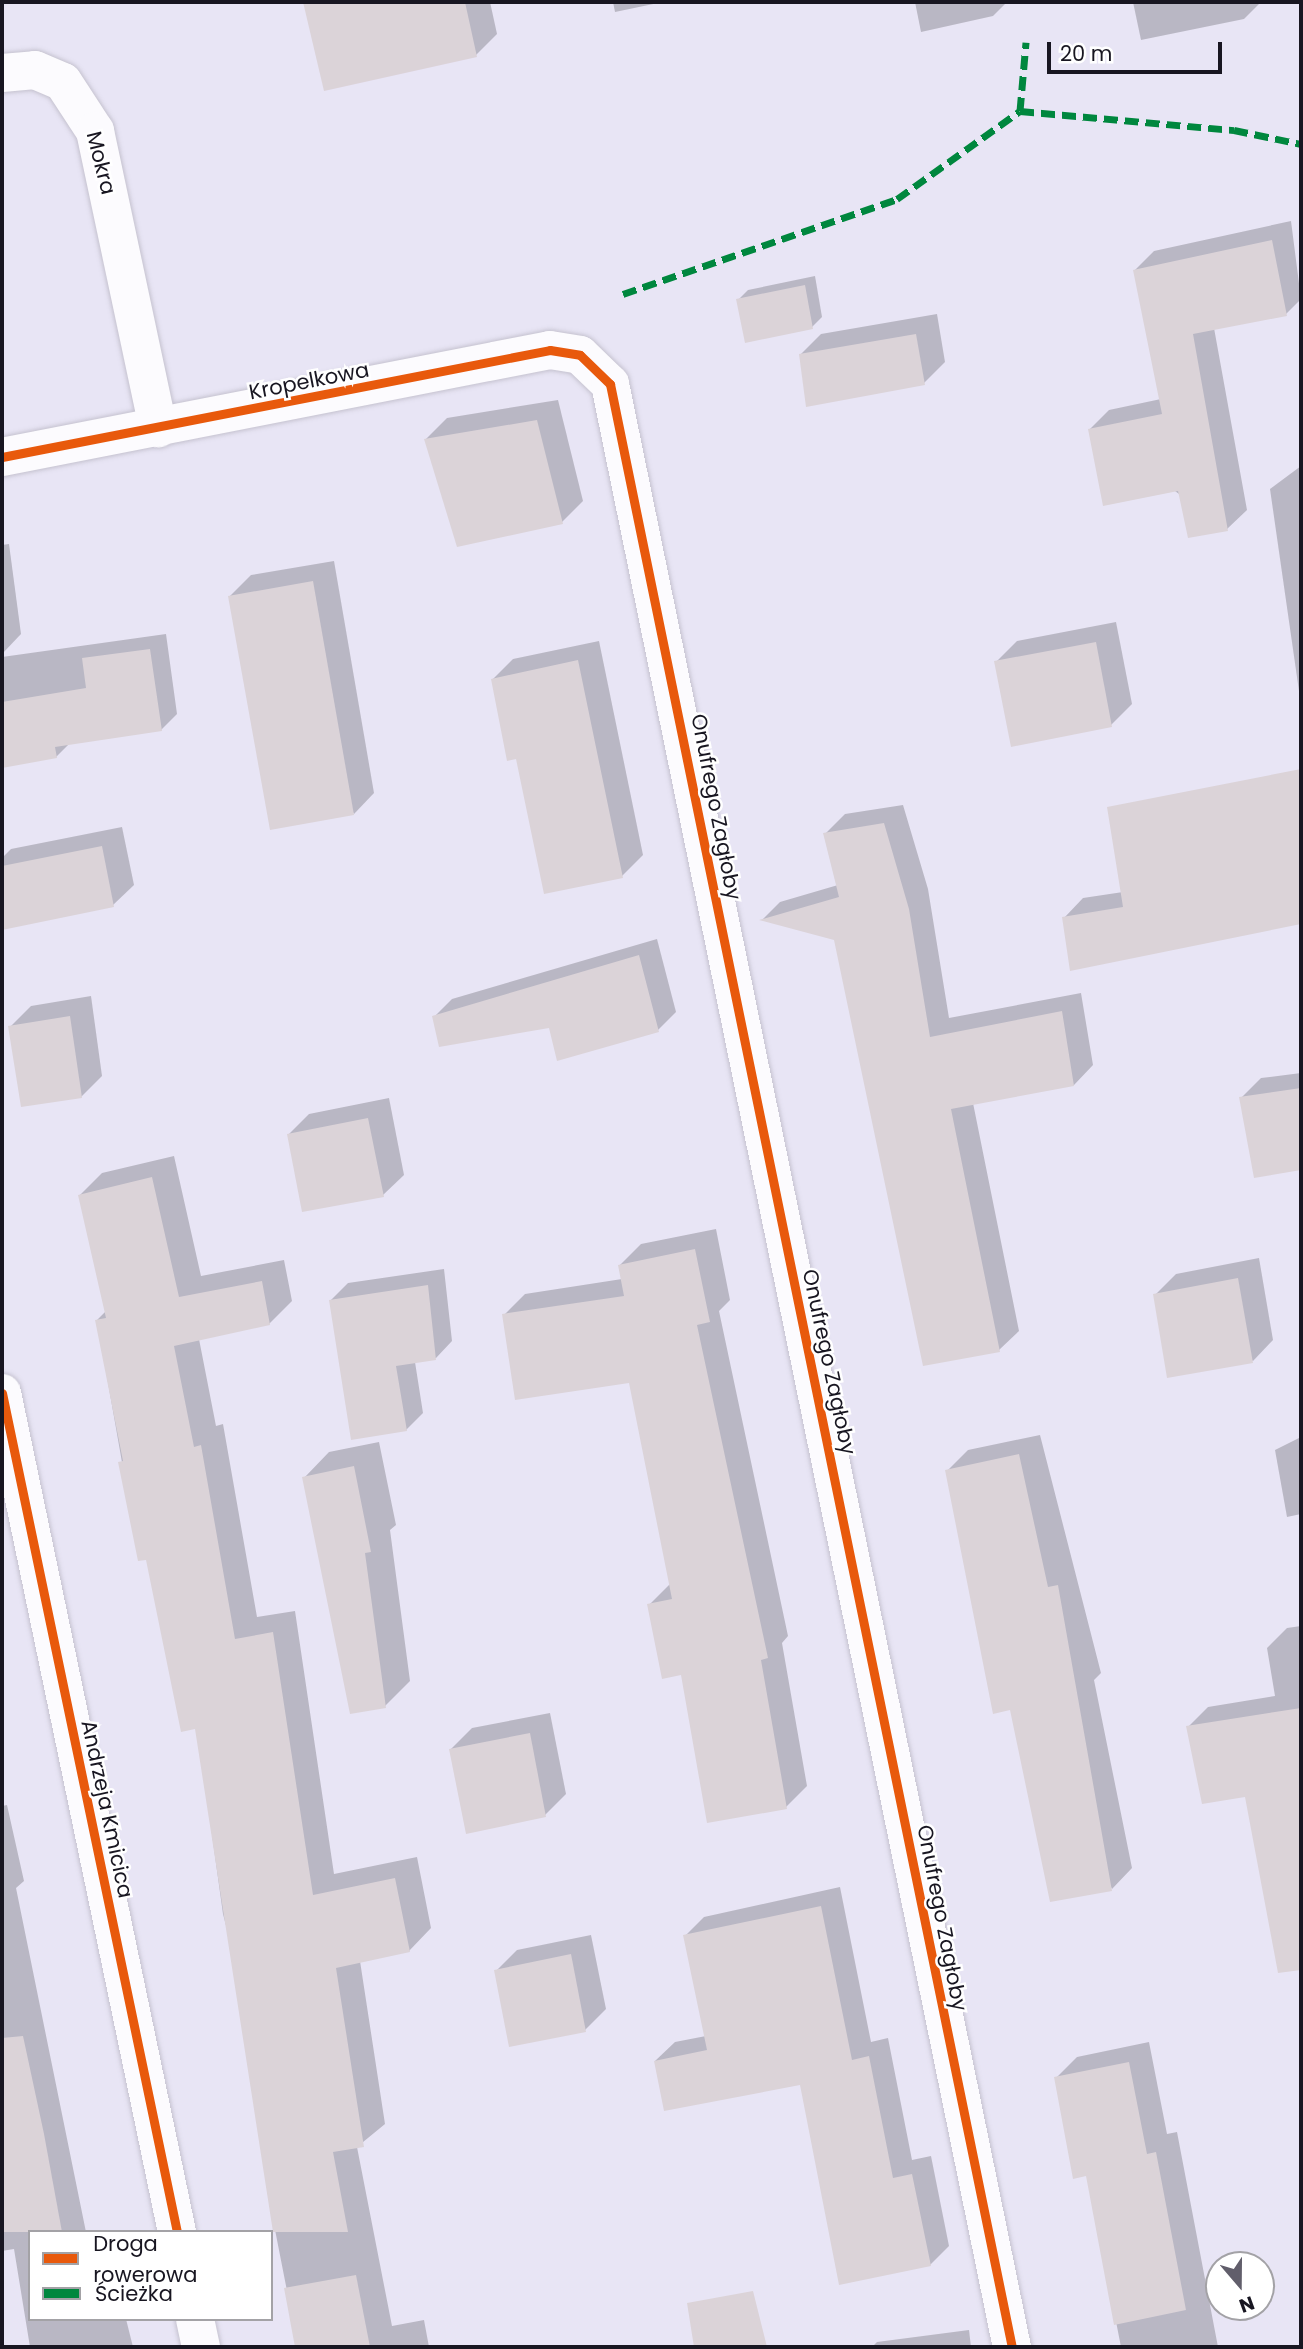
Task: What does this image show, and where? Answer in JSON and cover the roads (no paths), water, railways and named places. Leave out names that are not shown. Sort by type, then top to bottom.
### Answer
[{"type":"street","name":"Mokra","points":[[2,73],[35,70],[63,82],[82,103],[95,131],[158,428]]},
{"type":"street","name":"Kropelkowa","points":[[2,457],[550,350],[580,355],[610,384]]},
{"type":"street","name":"Onufrego Zagłoby","points":[[610,384],[1012,2347]]},
{"type":"street","name":"Andrzeja Kmicica","points":[[2,1394],[177,2230]]},
{"type":"street","points":[[195,2321],[201,2347]]}]
